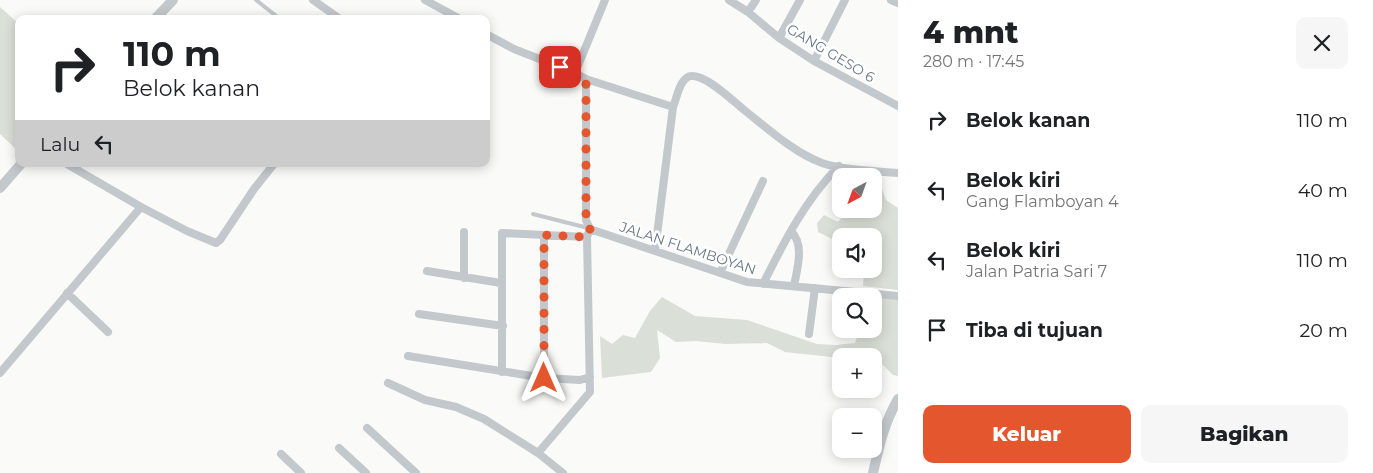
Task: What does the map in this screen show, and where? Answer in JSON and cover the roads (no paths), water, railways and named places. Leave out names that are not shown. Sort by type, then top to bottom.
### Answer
[{"type":"street","points":[[159,15],[173,0]]},
{"type":"street","points":[[313,0],[334,15]]},
{"type":"street","points":[[425,0],[453,15]]},
{"type":"street","points":[[575,73],[605,0]]},
{"type":"street","name":"GANG GESO 6","points":[[729,0],[814,61],[898,106]]},
{"type":"street","points":[[748,12],[756,0]]},
{"type":"street","points":[[780,38],[800,0]]},
{"type":"street","points":[[814,61],[844,0]]},
{"type":"street","points":[[891,0],[898,3]]},
{"type":"street","points":[[490,36],[514,49],[586,79],[674,107]]},
{"type":"street","points":[[655,251],[674,107],[682,82],[688,77],[696,76],[706,80],[801,152],[823,164],[898,173]]},
{"type":"street","points":[[538,453],[590,392],[587,237],[590,229],[586,220],[586,79]]},
{"type":"street","points":[[763,284],[810,200],[839,166]]},
{"type":"street","points":[[0,188],[18,167]]},
{"type":"street","points":[[72,167],[187,231],[216,242],[220,240],[254,189],[272,167]]},
{"type":"street","points":[[720,273],[763,181]]},
{"type":"street","points":[[0,373],[142,207]]},
{"type":"street","name":"JALAN FLAMBOYAN","points":[[590,229],[747,282],[898,296]]},
{"type":"street","points":[[791,231],[798,245],[799,254],[794,286]]},
{"type":"street","points":[[464,232],[464,278]]},
{"type":"street","points":[[502,372],[502,233],[587,237]]},
{"type":"street","points":[[544,235],[544,378]]},
{"type":"street","points":[[427,271],[501,283]]},
{"type":"street","points":[[809,334],[815,288]]},
{"type":"street","points":[[67,293],[108,332]]},
{"type":"street","points":[[419,314],[503,326]]},
{"type":"street","points":[[408,356],[544,378],[580,380],[590,377]]},
{"type":"street","points":[[388,383],[425,400],[456,406],[484,419],[538,453],[563,473]]},
{"type":"street","points":[[873,473],[881,437],[893,418],[898,399]]},
{"type":"street","points":[[367,428],[416,473]]},
{"type":"street","points":[[339,448],[366,473]]},
{"type":"street","points":[[281,454],[301,473]]},
{"type":"lane","points":[[256,0],[275,15]]},
{"type":"lane","points":[[533,214],[590,229]]}]
